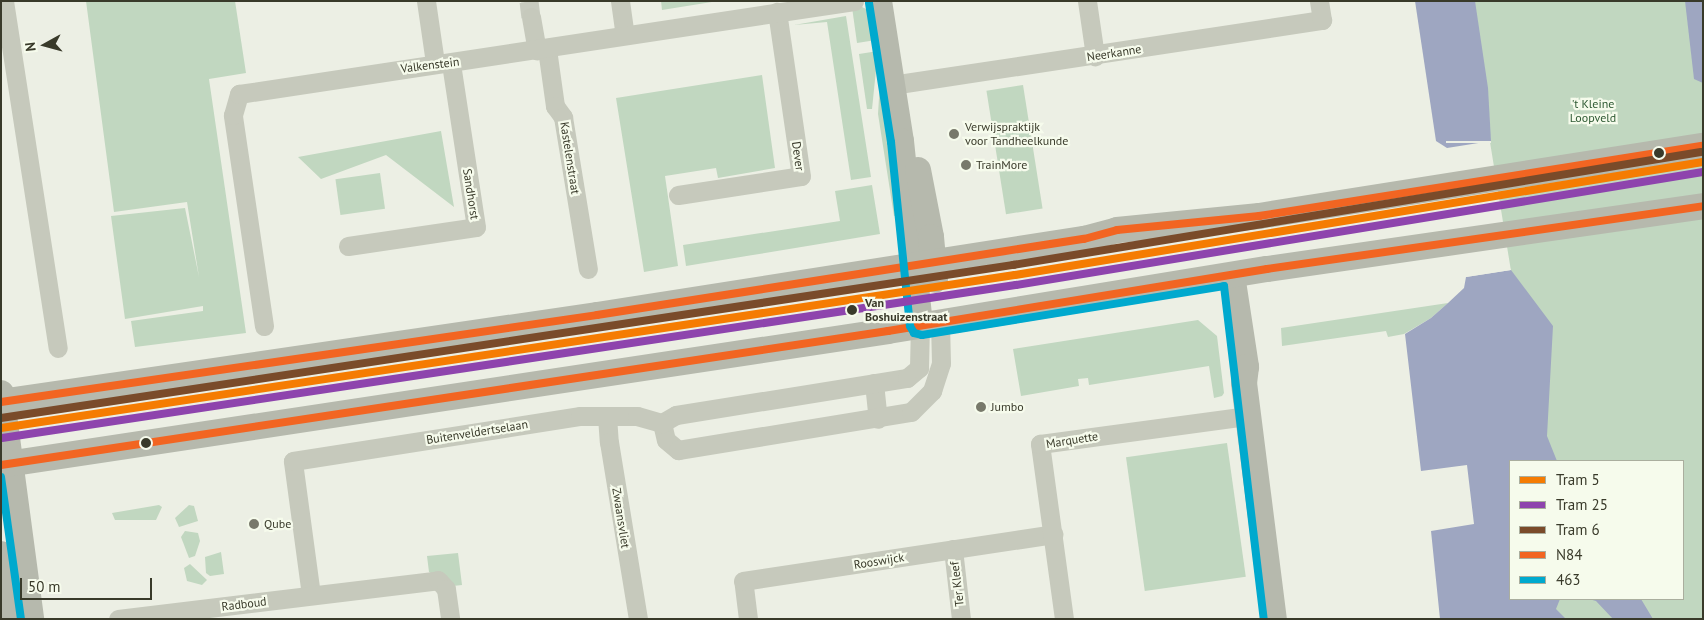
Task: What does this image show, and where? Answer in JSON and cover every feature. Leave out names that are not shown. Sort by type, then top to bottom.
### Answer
[{"type":"main road","points":[[879,1],[898,84]]},
{"type":"main road","points":[[892,1],[898,84],[924,264],[930,324]]},
{"type":"main road","points":[[31,619],[6,465],[2,399],[597,316],[1084,239],[1117,230],[1259,216],[1703,146]]},
{"type":"main road","points":[[6,465],[930,324],[1232,275],[1703,206]]},
{"type":"main road","points":[[1232,275],[1246,367],[1248,416],[1274,619]]},
{"type":"main road","points":[[1,554],[9,619]]},
{"type":"street","points":[[4,1],[58,348]]},
{"type":"street","points":[[426,1],[443,63]]},
{"type":"street","points":[[620,1],[625,35]]},
{"type":"street","name":"Valkenstein","points":[[264,326],[233,115],[239,94],[854,1]]},
{"type":"street","points":[[1087,1],[1095,56]]},
{"type":"street","name":"Neerkanne","points":[[898,84],[1095,56],[1322,20],[1319,1]]},
{"type":"street","name":"Dever","points":[[678,195],[801,176],[777,12]]},
{"type":"street","name":"Kastelenstraat","points":[[532,17],[542,49],[555,106],[563,117],[588,269]]},
{"type":"street","name":"Sandhorst","points":[[348,246],[476,227],[443,63]]},
{"type":"street","points":[[930,324],[941,363],[932,391],[911,412],[678,450],[666,440],[662,423],[676,415],[907,378],[915,373],[930,324]]},
{"type":"street","points":[[874,383],[878,418]]},
{"type":"street","name":"Buitenveldertselaan","points":[[310,595],[293,462],[580,416],[637,416],[662,423]]},
{"type":"street","name":"Zwaansvliet","points":[[608,416],[608,442],[638,619]]},
{"type":"street","name":"Marquette","points":[[1064,619],[1040,444],[1248,416]]},
{"type":"street","name":"Rooswijck","points":[[748,619],[743,582],[1053,534]]},
{"type":"street","name":"Ter Kleef","points":[[953,549],[961,619]]},
{"type":"street","name":"Radboud","points":[[118,619],[438,580],[446,589],[450,619]]},
{"type":"green space","points":[[86,1],[235,1],[246,73],[209,79],[246,333],[135,347],[131,321],[203,311],[203,306],[125,319],[111,216],[185,208],[199,277],[187,202],[114,212]]},
{"type":"green space","points":[[661,1],[718,1],[662,10]]},
{"type":"green space","name":"'t Kleine Loopveld","points":[[1467,1],[1703,1],[1703,619],[1549,619],[1554,600],[1684,600],[1684,460],[1534,460],[1511,271]]},
{"type":"green space","points":[[860,6],[868,10],[876,40],[857,43],[852,7]]},
{"type":"green space","points":[[846,16],[871,177],[851,180],[827,22],[794,25]]},
{"type":"green space","points":[[878,51],[872,109],[867,109],[859,54]]},
{"type":"green space","points":[[762,75],[775,168],[718,178],[716,168],[665,176],[678,266],[644,272],[616,98]]},
{"type":"green space","points":[[880,83],[898,215],[894,216],[878,114]]},
{"type":"green space","points":[[1023,85],[1043,208],[1006,214],[986,91]]},
{"type":"green space","points":[[441,131],[454,207],[386,155],[321,179],[298,157]]},
{"type":"green space","points":[[380,173],[385,209],[340,215],[335,179]]},
{"type":"green space","points":[[872,185],[880,234],[686,266],[683,245],[840,221],[835,191]]},
{"type":"green space","points":[[1448,303],[1431,318],[1404,334],[1388,337],[1386,331],[1282,346],[1281,328]]},
{"type":"green space","points":[[1198,320],[1217,336],[1224,393],[1222,396],[1214,398],[1209,366],[1089,385],[1088,378],[1078,379],[1079,386],[1021,396],[1013,349]]},
{"type":"green space","points":[[1227,443],[1246,577],[1145,591],[1126,457]]},
{"type":"green space","points":[[159,505],[162,507],[156,520],[115,520],[112,513]]},
{"type":"green space","points":[[189,505],[194,506],[198,521],[179,527],[175,518]]},
{"type":"green space","points":[[185,531],[198,533],[200,541],[195,556],[189,558],[181,537]]},
{"type":"green space","points":[[221,552],[224,574],[210,576],[206,573],[205,557]]},
{"type":"green space","points":[[458,553],[462,585],[453,586],[429,572],[427,556]]},
{"type":"green space","points":[[190,564],[207,580],[202,585],[187,581],[184,568]]},
{"type":"water","points":[[1415,1],[1475,1],[1488,88],[1491,141],[1447,148],[1436,141]]},
{"type":"water","points":[[1685,1],[1703,1],[1703,83],[1694,79]]},
{"type":"water","points":[[1511,270],[1553,326],[1547,436],[1557,460],[1509,460],[1509,600],[1560,600],[1556,609],[1566,619],[1440,619],[1431,531],[1474,524],[1467,465],[1421,471],[1405,334],[1431,318],[1448,303],[1464,288],[1466,277]]},
{"type":"water","points":[[1592,600],[1642,600],[1653,619],[1613,619],[1596,601]]},
{"type":"pier","points":[[1446,141],[1491,141],[1491,143],[1446,143]]},
{"type":"pier","points":[[1510,268],[1511,270],[1466,277],[1466,274]]},
{"type":"tunnel","points":[[529,1],[531,17]]},
{"type":"tram line","name":"6","points":[[1,418],[1013,265],[1701,152]]},
{"type":"tram line","name":"5","points":[[1,428],[1015,275],[1703,162]]},
{"type":"tram line","name":"25","points":[[2,438],[1016,285],[1703,172]]},
{"type":"transit line","name":"463","points":[[869,3],[891,142],[910,326],[914,333],[922,335],[1224,286],[1264,619]]},
{"type":"transit line","name":"N84","points":[[1,402],[597,315],[1084,239],[1117,230],[1259,216],[1703,146]]},
{"type":"transit line","name":"N84","points":[[1,465],[888,331],[1267,269],[1703,206]]},
{"type":"transit line","name":"463","points":[[1,477],[21,619]]},
{"type":"place","name":"Verwijspraktijk voor Tandheelkunde","points":[[954,134]]},
{"type":"place","name":"TrainMore","points":[[966,165]]},
{"type":"place","name":"Van Boshuizenstraat","points":[[852,310]]},
{"type":"place","name":"Jumbo","points":[[981,407]]},
{"type":"place","name":"Qube","points":[[254,524]]}]
